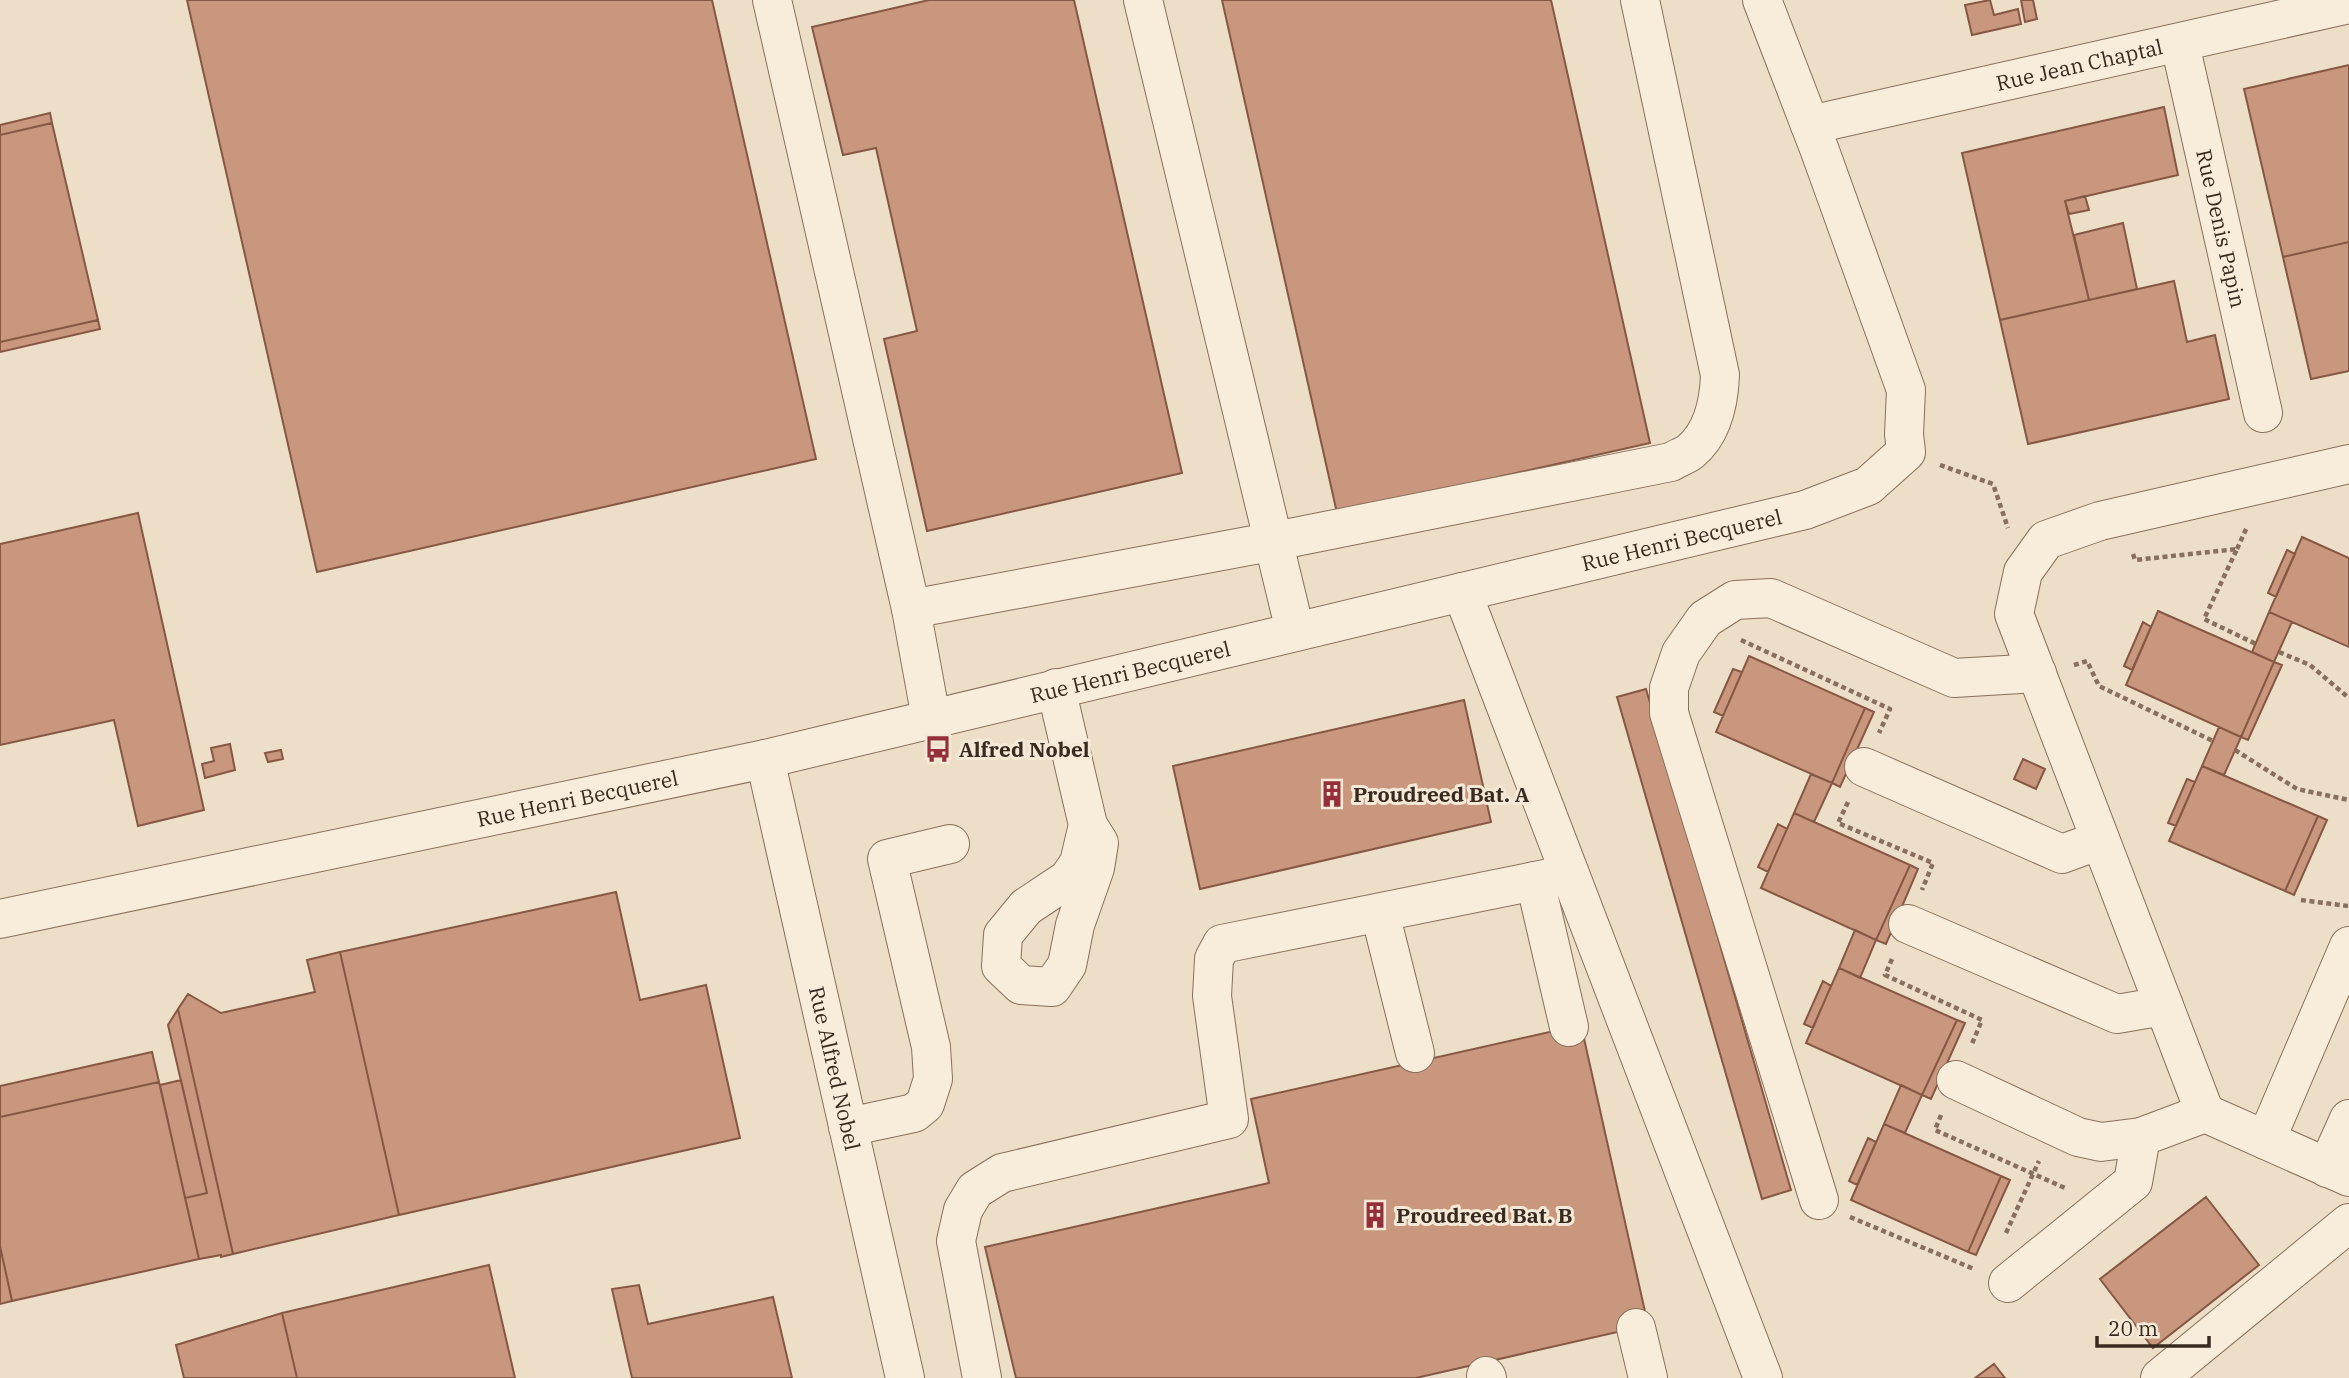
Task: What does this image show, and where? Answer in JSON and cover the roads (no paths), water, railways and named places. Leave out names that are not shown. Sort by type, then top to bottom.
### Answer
[{"type":"street","points":[[772,0],[911,609],[931,718]]},
{"type":"street","points":[[1143,0],[1295,631]]},
{"type":"street","points":[[911,609],[1275,541],[1671,462],[1691,451],[1709,426],[1719,398],[1720,376],[1640,0]]},
{"type":"street","points":[[1762,0],[1810,125]]},
{"type":"street","name":"Rue Jean Chaptal","points":[[1810,125],[2349,5]]},
{"type":"street","name":"Rue Denis Papin","points":[[2180,44],[2263,413]]},
{"type":"street","name":"Rue Henri Becquerel","points":[[0,919],[765,759],[1805,510],[1868,486],[1906,452],[1906,390],[1810,125]]},
{"type":"street","points":[[2205,1113],[2014,614],[2023,572],[2046,540],[2119,517],[2347,473]]},
{"type":"street","points":[[1462,592],[1552,878],[1763,1378]]},
{"type":"street","points":[[1819,1200],[1669,713],[1669,688],[1681,653],[1705,619],[1735,600],[1771,598],[1954,678],[2037,673]]},
{"type":"street","points":[[1056,688],[1088,825],[1099,843],[1096,868],[1074,925],[1067,965],[1052,987],[1021,985],[1001,966],[1003,935],[1026,907],[1068,878],[1079,863],[1088,825]]},
{"type":"street","name":"Rue Alfred Nobel","points":[[765,759],[905,1378]]},
{"type":"street","points":[[1864,767],[2062,854],[2100,840]]},
{"type":"street","points":[[848,1127],[914,1113],[925,1104],[933,1079],[931,1047],[887,859],[950,844]]},
{"type":"street","points":[[982,1378],[956,1241],[963,1210],[975,1190],[1002,1173],[1230,1119],[1212,996],[1213,959],[1222,944],[1552,878]]},
{"type":"street","points":[[1552,878],[1569,1027]]},
{"type":"street","points":[[1034,901],[1062,908],[1074,925]]},
{"type":"street","points":[[1380,913],[1415,1053]]},
{"type":"street","points":[[1908,924],[2117,1014],[2164,1006]]},
{"type":"street","points":[[2266,1140],[2349,946]]},
{"type":"street","points":[[1956,1080],[2078,1137],[2101,1142],[2141,1137],[2205,1113],[2338,1173],[2349,1119]]},
{"type":"street","points":[[2008,1283],[2133,1182],[2141,1137]]},
{"type":"street","points":[[2160,1378],[2349,1223]]},
{"type":"street","points":[[1636,1328],[1648,1378]]},
{"type":"place","name":"Alfred Nobel","points":[[938,749]]},
{"type":"place","name":"Proudreed Bat. A","points":[[1332,794]]},
{"type":"place","name":"Proudreed Bat. B","points":[[1375,1215]]}]
